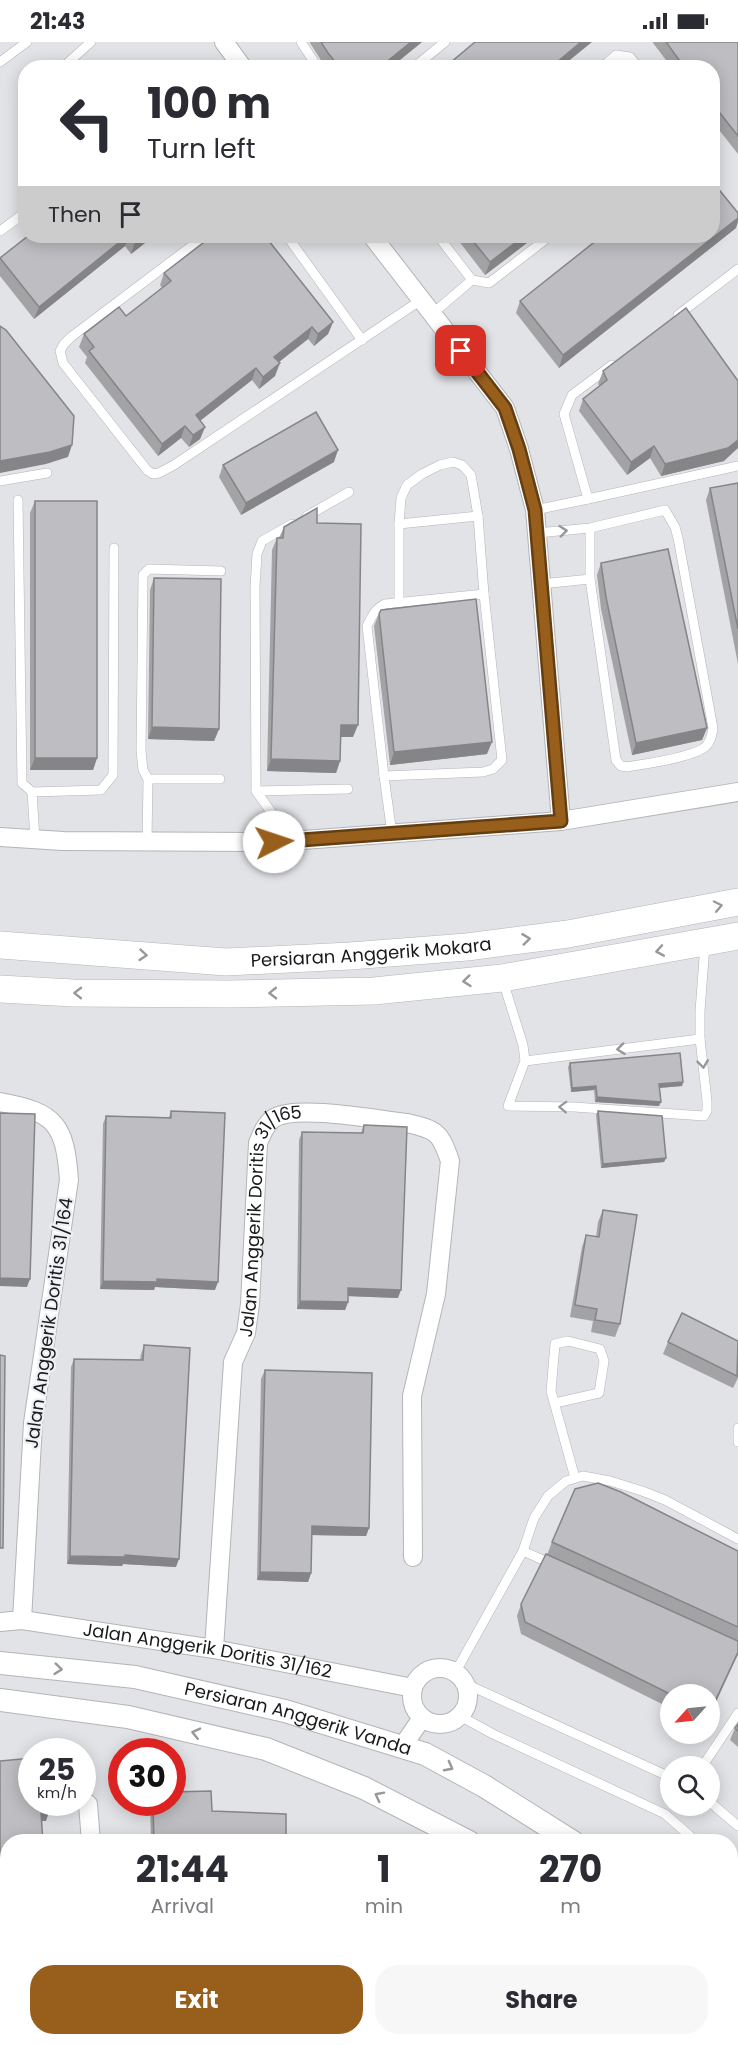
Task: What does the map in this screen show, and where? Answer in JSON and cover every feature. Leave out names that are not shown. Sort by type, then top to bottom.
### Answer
[{"type":"main road","name":"Persiaran Anggerik Mokara","points":[[0,945],[226,962],[350,956],[568,934],[738,902]]},
{"type":"main road","name":"Persiaran Anggerik Mokara","points":[[0,989],[73,993],[230,994],[374,991],[502,978],[738,936]]},
{"type":"street","points":[[224,42],[237,60]]},
{"type":"street","points":[[377,243],[505,408],[519,449],[535,510],[561,821]]},
{"type":"street","points":[[0,837],[274,842],[561,821],[738,792]]},
{"type":"street","name":"Jalan Anggerik Doritis 31/164","points":[[0,1102],[26,1107],[43,1114],[61,1132],[67,1157],[69,1180],[33,1423],[22,1620]]},
{"type":"street","name":"Jalan Anggerik Doritis 31/165","points":[[214,1649],[234,1362],[246,1333],[250,1304],[258,1143],[262,1131],[274,1117],[290,1112],[309,1112],[423,1127],[434,1131],[443,1141],[450,1161],[436,1294],[412,1396],[412,1557]]},
{"type":"street","name":"Jalan Anggerik Doritis 31/162","points":[[0,1622],[22,1620],[214,1649],[413,1688]]},
{"type":"street","name":"Persiaran Anggerik Vanda","points":[[0,1663],[135,1677],[285,1711],[425,1754],[484,1786],[560,1834]]},
{"type":"street","points":[[441,1668],[460,1678],[468,1697],[467,1704],[460,1716],[446,1724],[428,1721],[413,1704],[413,1688],[426,1671],[441,1668]]},
{"type":"street","name":"Persiaran Anggerik Vanda","points":[[0,1700],[128,1717],[266,1749],[364,1788],[453,1834]]},
{"type":"street","points":[[402,1747],[428,1721]]},
{"type":"street","points":[[425,1754],[428,1721]]},
{"type":"street","points":[[89,1816],[90,1834]]},
{"type":"lane","points":[[0,62],[27,42]]},
{"type":"lane","points":[[71,60],[91,42]]},
{"type":"lane","points":[[301,42],[313,60]]},
{"type":"lane","points":[[423,60],[445,42]]},
{"type":"lane","points":[[611,60],[616,56],[630,57],[632,60]]},
{"type":"lane","points":[[0,231],[18,218]]},
{"type":"lane","points":[[196,243],[71,338],[60,351],[63,363],[147,470],[153,474],[174,465],[363,340],[427,307],[472,280],[489,283],[541,243]]},
{"type":"lane","points":[[292,243],[363,340]]},
{"type":"lane","points":[[443,243],[472,280]]},
{"type":"lane","points":[[674,318],[738,269]]},
{"type":"lane","points":[[588,499],[564,414],[572,394],[618,360]]},
{"type":"lane","points":[[384,777],[483,772],[493,769],[502,760],[478,516],[471,475],[462,465],[453,462],[431,469],[407,485],[401,498],[399,524],[399,601]]},
{"type":"lane","points":[[535,510],[738,466]]},
{"type":"lane","points":[[0,481],[47,473]]},
{"type":"lane","points":[[274,842],[274,816],[256,791],[255,587],[257,554],[262,541],[349,492]]},
{"type":"lane","points":[[18,500],[22,783],[32,792],[101,790],[113,775],[114,548]]},
{"type":"lane","points":[[537,533],[590,528],[665,510],[675,527],[713,728],[705,748],[693,753],[627,767],[621,766],[616,760],[590,579],[590,528]]},
{"type":"lane","points":[[399,524],[478,516]]},
{"type":"lane","points":[[147,841],[148,779],[143,770],[141,752],[143,575],[148,569],[221,571]]},
{"type":"lane","points":[[541,584],[590,579]]},
{"type":"lane","points":[[392,834],[367,626],[377,608],[385,604],[484,594]]},
{"type":"lane","points":[[148,779],[220,779]]},
{"type":"lane","points":[[256,791],[348,789]]},
{"type":"lane","points":[[32,792],[35,839]]},
{"type":"lane","points":[[502,978],[523,1045],[525,1061],[508,1106],[574,1107],[699,1117],[704,1116],[708,1111],[700,1039],[705,943]]},
{"type":"lane","points":[[525,1061],[700,1039]]},
{"type":"lane","points":[[555,1403],[599,1393],[604,1360],[600,1349],[568,1341],[555,1344],[551,1391],[575,1478]]},
{"type":"lane","points":[[738,1428],[738,1442]]},
{"type":"lane","points":[[660,1772],[460,1678],[523,1551],[534,1518],[548,1496],[566,1481],[583,1476],[610,1481],[665,1500],[738,1539]]},
{"type":"lane","points":[[523,1551],[565,1570]]},
{"type":"lane","points":[[709,1756],[738,1713]]},
{"type":"lane","points":[[460,1716],[493,1734],[665,1814],[688,1834]]},
{"type":"lane","points":[[720,1811],[738,1826]]},
{"type":"building","points":[[321,42],[411,42],[389,60],[334,60]]},
{"type":"building","points":[[475,42],[581,42],[560,60],[454,60]]},
{"type":"building","points":[[666,42],[738,42],[738,136],[720,113],[720,60],[679,60]]},
{"type":"building","points":[[720,191],[738,213],[738,218],[720,232]]},
{"type":"building","points":[[19,243],[118,243],[39,307],[0,258]]},
{"type":"building","points":[[203,243],[271,243],[333,322],[318,334],[312,327],[274,357],[280,363],[263,377],[256,368],[196,415],[205,427],[193,435],[185,426],[162,444],[89,351],[94,347],[84,334],[119,307],[126,316],[171,281],[164,273]]},
{"type":"building","points":[[475,243],[515,243],[490,262]]},
{"type":"building","points":[[593,243],[706,243],[563,355],[520,301]]},
{"type":"building","points":[[686,308],[738,381],[738,440],[728,448],[665,464],[654,446],[631,462],[583,399],[607,380],[603,371]]},
{"type":"building","points":[[0,326],[6,330],[74,416],[72,445],[50,452],[0,461]]},
{"type":"building","points":[[316,412],[338,450],[246,503],[223,465]]},
{"type":"building","points":[[738,483],[738,629],[710,488]]},
{"type":"building","points":[[35,501],[97,501],[97,758],[35,758]]},
{"type":"building","points":[[317,508],[317,523],[361,524],[358,725],[341,725],[340,761],[271,759],[277,538],[283,538],[284,527]]},
{"type":"building","points":[[668,549],[707,728],[636,743],[601,563]]},
{"type":"building","points":[[154,578],[221,579],[219,729],[152,727]]},
{"type":"building","points":[[476,599],[492,742],[394,752],[379,614],[381,610]]},
{"type":"building","points":[[680,1053],[683,1082],[659,1084],[661,1102],[597,1097],[596,1086],[572,1088],[570,1063]]},
{"type":"building","points":[[171,1111],[225,1113],[218,1282],[157,1279],[157,1282],[103,1281],[106,1116],[171,1118]]},
{"type":"building","points":[[598,1111],[662,1116],[666,1158],[603,1164]]},
{"type":"building","points":[[0,1113],[35,1114],[30,1279],[0,1278]]},
{"type":"building","points":[[364,1125],[407,1127],[401,1290],[348,1288],[348,1302],[300,1301],[302,1132],[363,1133]]},
{"type":"building","points":[[603,1210],[637,1215],[620,1324],[595,1320],[597,1309],[575,1305],[586,1235],[599,1237]]},
{"type":"building","points":[[682,1313],[738,1341],[737,1376],[668,1342]]},
{"type":"building","points":[[144,1345],[190,1348],[179,1559],[125,1555],[125,1557],[70,1556],[74,1359],[143,1360]]},
{"type":"building","points":[[0,1355],[5,1356],[3,1548],[0,1548]]},
{"type":"building","points":[[265,1370],[372,1373],[369,1528],[312,1526],[311,1573],[260,1572]]},
{"type":"building","points":[[598,1483],[621,1492],[738,1551],[738,1627],[552,1542],[575,1489]]},
{"type":"building","points":[[546,1554],[738,1641],[738,1652],[720,1691],[720,1684],[660,1684],[660,1689],[525,1622],[521,1604]]},
{"type":"building","points":[[18,1759],[18,1816],[41,1816],[42,1834],[0,1834],[0,1761]]},
{"type":"building","points":[[211,1791],[212,1811],[286,1814],[286,1834],[154,1834],[153,1816],[186,1816],[186,1792]]},
{"type":"route","points":[[274,842],[561,821],[535,510],[519,449],[505,408],[461,351]]}]
